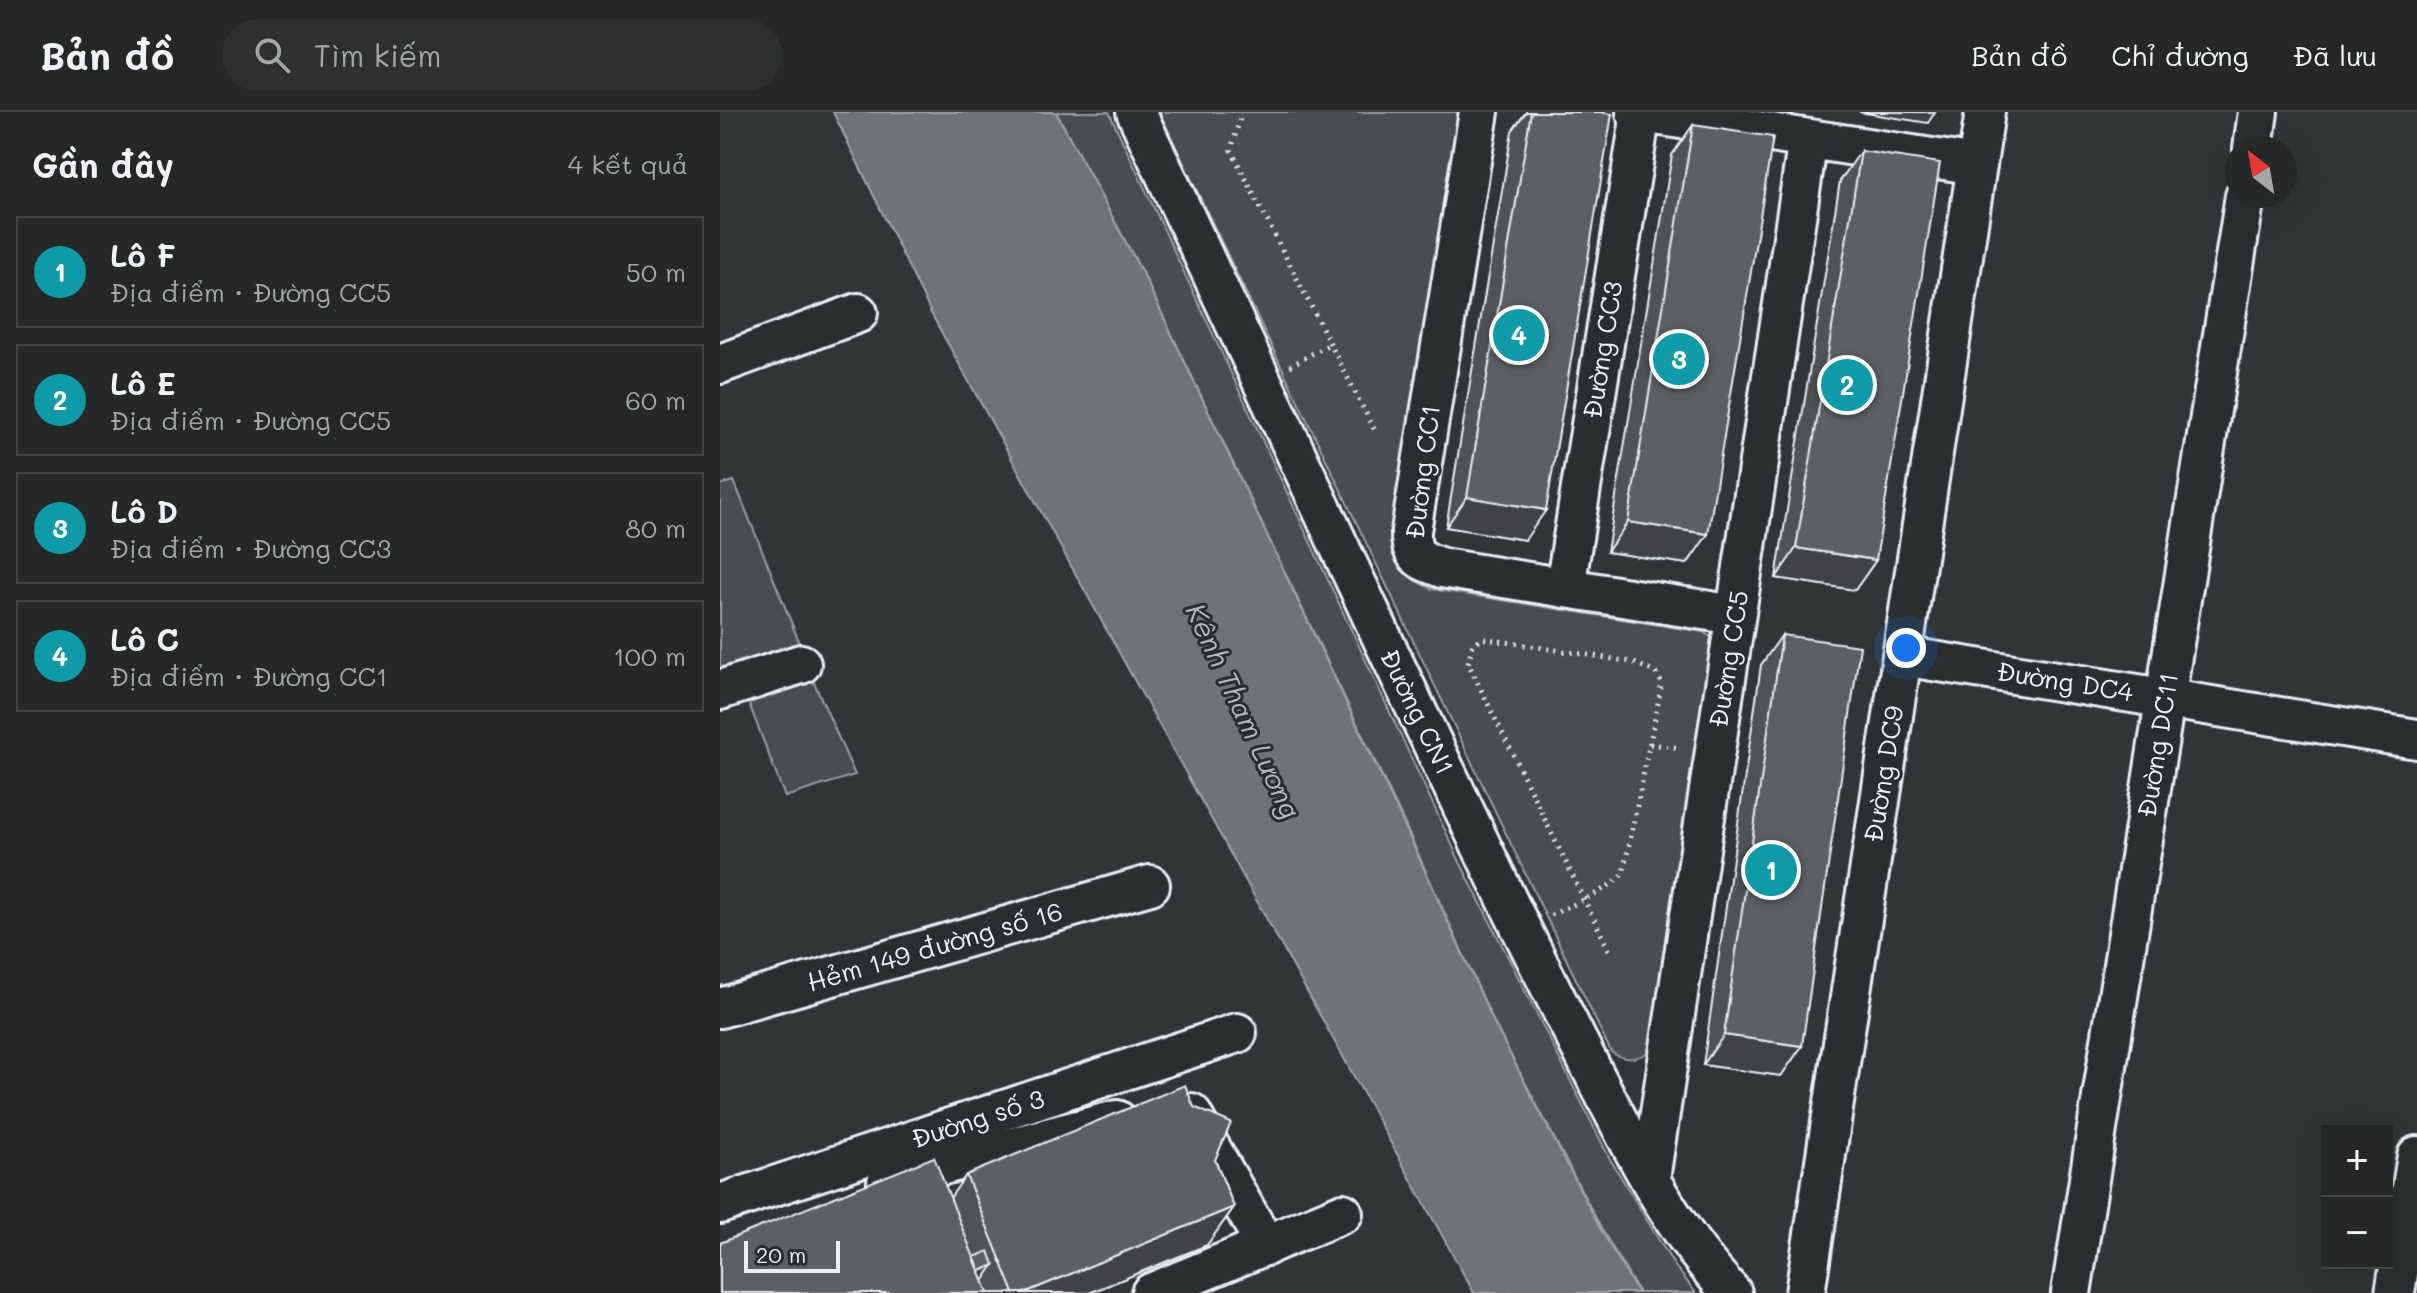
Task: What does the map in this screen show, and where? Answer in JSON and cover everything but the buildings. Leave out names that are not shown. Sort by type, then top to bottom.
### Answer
[{"type":"street","name":"Đường CN1","points":[[1136,112],[1351,576],[1522,930],[1650,1179],[1690,1241],[1732,1293]]},
{"type":"street","name":"Đường CC1","points":[[1479,112],[1411,531],[1410,544],[1415,555],[1426,563],[1442,568],[1735,615]]},
{"type":"street","name":"Đường CC3","points":[[1565,588],[1638,112]]},
{"type":"street","points":[[1638,112],[1977,165]]},
{"type":"street","name":"Đường DC9","points":[[1805,1293],[1985,112]]},
{"type":"street","points":[[2255,136],[2258,112]]},
{"type":"street","name":"Đường CC5","points":[[1650,1179],[1808,139]]},
{"type":"street","name":"Đường DC11","points":[[2071,1293],[2243,208]]},
{"type":"street","points":[[720,364],[858,313]]},
{"type":"street","name":"Đường DC4","points":[[1902,656],[2417,739]]},
{"type":"street","points":[[720,690],[801,664]]},
{"type":"street","name":"Hẻm 149 đường số 16","points":[[720,1008],[1150,885]]},
{"type":"street","name":"Đường số 3","points":[[720,1204],[1237,1033]]},
{"type":"street","points":[[845,1198],[918,1186],[1177,1106],[1193,1116],[1266,1246]]},
{"type":"street","points":[[2395,1293],[2417,1156]]},
{"type":"street","points":[[1222,1169],[1211,1210],[1231,1260]]},
{"type":"street","points":[[1151,1293],[1343,1213]]},
{"type":"path","points":[[1240,119],[1231,150],[1375,431]]},
{"type":"path","points":[[1261,382],[1331,343]]},
{"type":"path","points":[[1522,930],[1583,899],[1611,886],[1623,874],[1662,683],[1655,672],[1632,662],[1481,638],[1472,647],[1468,663],[1583,899],[1609,950]]},
{"type":"path","points":[[1650,744],[1680,748]]},
{"type":"shaded area","points":[[1056,112],[1109,112],[1460,862],[1610,1159],[1674,1265],[1696,1293],[1639,1293],[1601,1228],[1494,1023],[1401,816],[1145,278]]},
{"type":"shaded area","points":[[1159,112],[1460,112],[1400,562],[1414,580],[1432,589],[1703,632],[1711,637],[1716,647],[1655,1047],[1644,1054],[1628,1058],[1611,1052]]},
{"type":"shaded area","points":[[734,481],[804,654],[720,681],[720,485]]},
{"type":"shaded area","points":[[809,671],[855,775],[785,797],[745,693]]},
{"type":"water","name":"Kênh Tham Lương","points":[[833,112],[1056,112],[1145,278],[1400,816],[1494,1023],[1600,1228],[1638,1293],[1474,1293],[932,315]]},
{"type":"place","name":"Lô C","points":[[1519,335]]},
{"type":"place","name":"Lô D","points":[[1679,359]]},
{"type":"place","name":"Lô E","points":[[1847,385]]},
{"type":"place","name":"Lô F","points":[[1771,870]]}]
